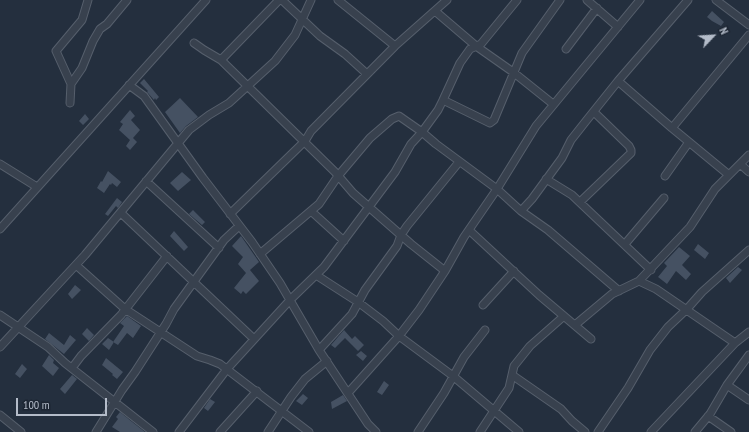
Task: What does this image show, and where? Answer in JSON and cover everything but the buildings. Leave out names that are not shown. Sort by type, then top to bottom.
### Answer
[{"type":"street","points":[[72,84],[56,51],[82,20],[88,0]]},
{"type":"street","points":[[70,103],[72,84],[82,68],[93,41],[100,29],[107,24],[127,0]]},
{"type":"street","points":[[0,229],[206,0]]},
{"type":"street","points":[[221,60],[279,0]]},
{"type":"street","points":[[282,0],[320,36],[345,54],[367,74]]},
{"type":"street","points":[[0,347],[76,265],[189,130],[209,115],[229,103],[275,61],[295,35],[312,0]]},
{"type":"street","points":[[338,0],[395,46]]},
{"type":"street","points":[[230,214],[304,141],[311,131],[395,46],[447,0]]},
{"type":"street","points":[[179,432],[227,369],[290,300],[316,275],[359,222],[368,207],[395,172],[411,144],[422,132],[443,100],[460,63],[470,49],[481,44],[517,0]]},
{"type":"street","points":[[443,100],[490,123],[494,120],[522,53],[560,0]]},
{"type":"street","points":[[587,0],[618,27]]},
{"type":"street","points":[[348,393],[399,336],[419,310],[536,126],[640,0]]},
{"type":"street","points":[[716,0],[749,25]]},
{"type":"street","points":[[521,211],[532,199],[562,158],[571,140],[618,81],[686,1]]},
{"type":"street","points":[[566,49],[597,8]]},
{"type":"street","points":[[435,11],[476,46],[513,72],[553,104]]},
{"type":"street","points":[[672,128],[749,35]]},
{"type":"street","points":[[194,43],[221,60],[335,172],[353,193],[445,271]]},
{"type":"street","points":[[618,81],[729,175]]},
{"type":"street","points":[[129,85],[144,96],[260,254],[290,300],[319,350],[368,424],[376,432]]},
{"type":"street","points":[[580,202],[632,150],[594,112]]},
{"type":"street","points":[[260,254],[311,211],[329,192],[338,176],[370,138],[392,119],[399,116],[497,189],[521,211],[548,230],[619,291]]},
{"type":"street","points":[[665,176],[689,142]]},
{"type":"street","points":[[575,325],[612,294],[639,281],[651,270],[690,227],[715,189],[749,154]]},
{"type":"street","points":[[319,350],[352,314],[358,302],[397,246],[401,235],[407,226],[459,162]]},
{"type":"street","points":[[0,164],[37,187]]},
{"type":"street","points":[[740,164],[749,172]]},
{"type":"street","points":[[546,179],[572,195],[651,270]]},
{"type":"street","points":[[146,182],[219,248]]},
{"type":"street","points":[[625,244],[664,198]]},
{"type":"street","points":[[311,211],[344,241]]},
{"type":"street","points":[[121,213],[254,339]]},
{"type":"street","points":[[96,432],[174,309],[224,240],[239,226]]},
{"type":"street","points":[[469,230],[539,295],[591,339]]},
{"type":"street","points":[[598,432],[628,388],[650,350],[668,327],[702,292],[749,250]]},
{"type":"street","points":[[72,368],[81,356],[121,315],[124,309],[167,256]]},
{"type":"street","points":[[76,265],[124,309],[197,356],[210,360],[227,369],[309,432]]},
{"type":"street","points":[[483,305],[514,271]]},
{"type":"street","points":[[316,275],[358,302],[383,321],[399,336],[453,376],[519,432]]},
{"type":"street","points":[[639,281],[656,289],[687,309],[735,343]]},
{"type":"street","points":[[0,315],[48,348],[153,432]]},
{"type":"street","points":[[480,432],[509,388],[514,366],[530,346],[564,316]]},
{"type":"street","points":[[418,432],[440,400],[464,357],[485,330]]},
{"type":"street","points":[[651,432],[735,343],[749,332]]},
{"type":"street","points":[[696,432],[708,416],[727,384],[749,355]]},
{"type":"street","points":[[268,432],[305,379],[326,360]]},
{"type":"street","points":[[512,374],[560,409],[585,432]]},
{"type":"street","points":[[727,384],[749,400]]},
{"type":"street","points":[[220,432],[257,392]]},
{"type":"street","points":[[0,416],[21,432]]},
{"type":"street","points":[[708,416],[731,432]]}]
